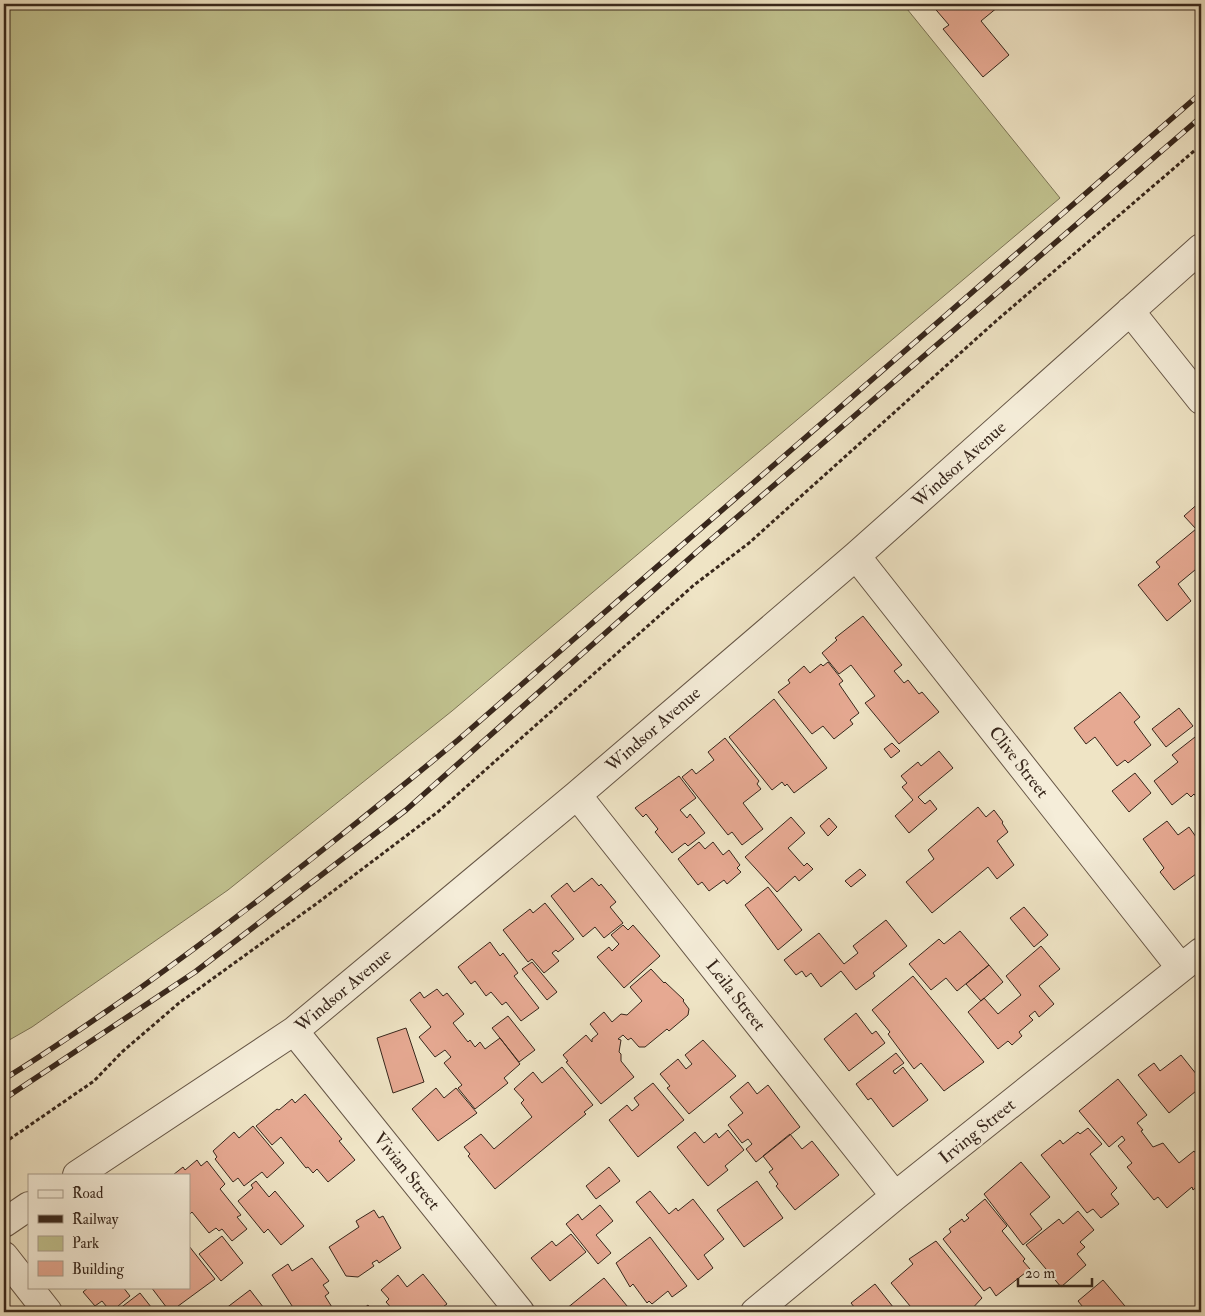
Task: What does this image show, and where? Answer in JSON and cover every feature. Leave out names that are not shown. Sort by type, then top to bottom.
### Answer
[{"type":"street","name":"Windsor Avenue","points":[[78,1174],[294,1030],[576,795],[856,556],[1201,248]]},
{"type":"street","points":[[1130,311],[1201,400]]},
{"type":"street","name":"Clive Street","points":[[856,556],[1191,960]]},
{"type":"street","name":"Leila Street","points":[[576,795],[895,1196]]},
{"type":"street","name":"Irving Street","points":[[755,1312],[895,1196],[1191,960]]},
{"type":"street","name":"Vivian Street","points":[[294,1030],[520,1312]]},
{"type":"street","points":[[4,1223],[28,1207]]},
{"type":"street","points":[[4,1256],[28,1287]]},
{"type":"street","points":[[29,1288],[48,1312]]},
{"type":"path","points":[[4,1143],[94,1081],[122,1052],[179,1003],[316,904],[439,811],[694,585],[749,543],[996,321],[1201,145]]},
{"type":"green space","points":[[4,4],[903,4],[1060,198],[452,711],[228,890],[32,1027],[4,1043]]},
{"type":"building","points":[[931,4],[995,4],[998,7],[981,21],[1009,55],[983,77],[943,29],[949,25]]},
{"type":"building","points":[[1201,501],[1201,565],[1178,584],[1191,601],[1167,621],[1138,585],[1160,567],[1156,562],[1196,529],[1184,516]]},
{"type":"building","points":[[863,616],[902,665],[894,671],[904,683],[908,680],[919,694],[922,692],[939,712],[899,744],[865,703],[875,696],[851,665],[839,674],[822,653],[837,640],[835,638]]},
{"type":"building","points":[[828,662],[843,681],[839,684],[859,713],[850,720],[853,724],[834,739],[823,726],[812,734],[778,692],[790,683],[788,680],[804,666],[810,673],[821,664],[823,666]]},
{"type":"building","points":[[1120,692],[1140,717],[1134,722],[1151,745],[1128,763],[1125,760],[1117,766],[1095,737],[1086,744],[1074,728]]},
{"type":"building","points":[[774,699],[827,768],[794,793],[787,784],[785,786],[782,782],[772,790],[729,737]]},
{"type":"building","points":[[1179,708],[1193,726],[1166,747],[1152,729]]},
{"type":"building","points":[[1201,728],[1201,741],[1195,733]]},
{"type":"building","points":[[1195,737],[1201,744],[1201,803],[1194,794],[1191,797],[1187,793],[1172,805],[1154,781],[1178,762],[1172,755]]},
{"type":"building","points":[[725,738],[759,781],[757,784],[761,789],[743,803],[763,829],[742,845],[732,832],[728,835],[682,777],[692,769],[696,774],[714,760],[708,752]]},
{"type":"building","points":[[892,743],[900,751],[891,758],[884,749]]},
{"type":"building","points":[[939,751],[953,768],[918,797],[925,804],[930,800],[937,809],[909,833],[895,816],[913,800],[902,787],[907,783],[901,776],[918,762],[921,766]]},
{"type":"building","points":[[1135,773],[1151,793],[1129,812],[1112,791]]},
{"type":"building","points":[[679,776],[696,798],[680,810],[687,818],[690,814],[705,833],[688,846],[685,843],[672,853],[655,832],[658,829],[646,814],[643,817],[635,808]]},
{"type":"building","points":[[978,807],[986,817],[994,810],[1003,822],[1008,832],[997,841],[1014,865],[997,879],[988,867],[932,913],[906,882],[934,859],[928,850]]},
{"type":"building","points":[[791,817],[805,833],[788,848],[804,866],[807,863],[813,869],[799,881],[795,876],[777,892],[745,857]]},
{"type":"building","points":[[829,818],[837,827],[828,836],[820,826]]},
{"type":"building","points":[[1167,821],[1178,835],[1189,827],[1201,844],[1201,881],[1196,874],[1174,890],[1160,872],[1164,868],[1143,839]]},
{"type":"building","points":[[699,842],[705,849],[713,842],[723,855],[729,850],[740,865],[737,868],[741,872],[727,884],[724,880],[709,891],[702,882],[698,885],[678,859]]},
{"type":"building","points":[[860,869],[866,875],[851,887],[845,881]]},
{"type":"building","points":[[592,878],[599,886],[601,884],[616,902],[610,907],[623,923],[604,938],[595,927],[583,937],[551,896],[567,883],[574,892]]},
{"type":"building","points":[[768,887],[802,930],[778,950],[745,905]]},
{"type":"building","points":[[545,903],[574,939],[558,952],[556,950],[552,953],[559,961],[544,973],[532,959],[528,962],[503,930],[530,909],[533,913]]},
{"type":"building","points":[[1024,907],[1048,935],[1034,947],[1010,918]]},
{"type":"building","points":[[886,920],[907,946],[873,973],[875,976],[856,990],[841,971],[821,987],[811,973],[806,977],[802,971],[796,975],[784,960],[819,933],[844,964],[858,953],[853,946]]},
{"type":"building","points":[[623,925],[628,930],[633,925],[660,956],[624,988],[597,957],[609,947],[612,951],[619,944],[611,935]]},
{"type":"building","points":[[960,931],[989,965],[957,991],[946,978],[931,990],[909,964],[939,939],[944,944]]},
{"type":"building","points":[[490,942],[500,956],[503,953],[518,973],[514,976],[539,1008],[521,1021],[506,1002],[502,1005],[491,992],[486,996],[475,981],[471,984],[458,967]]},
{"type":"building","points":[[1041,946],[1060,969],[1039,986],[1054,1004],[1039,1017],[1035,1011],[1029,1016],[1033,1020],[1019,1032],[1022,1036],[1012,1045],[1008,1041],[998,1049],[968,1012],[984,998],[998,1014],[1021,995],[1006,976]]},
{"type":"building","points":[[532,962],[557,992],[547,1000],[522,969]]},
{"type":"building","points":[[989,965],[1003,982],[981,1001],[966,984]]},
{"type":"building","points":[[651,969],[684,1000],[689,1009],[688,1015],[645,1047],[639,1047],[631,1038],[628,1040],[623,1035],[618,1039],[621,1040],[619,1052],[621,1054],[621,1061],[634,1077],[601,1104],[566,1062],[568,1061],[563,1055],[586,1035],[592,1042],[592,1039],[598,1034],[590,1024],[604,1012],[612,1022],[621,1014],[627,1015],[642,1001],[630,987]]},
{"type":"building","points":[[913,976],[984,1062],[944,1091],[921,1063],[914,1069],[888,1034],[890,1032],[872,1010]]},
{"type":"building","points":[[437,989],[443,996],[447,993],[464,1014],[453,1023],[468,1042],[470,1040],[475,1047],[480,1042],[485,1049],[500,1038],[520,1064],[504,1078],[508,1083],[475,1109],[458,1088],[462,1085],[444,1063],[451,1057],[445,1050],[435,1057],[419,1037],[431,1027],[410,1000],[420,992],[424,998]]},
{"type":"building","points":[[856,1013],[872,1034],[876,1031],[885,1043],[849,1071],[824,1039]]},
{"type":"building","points":[[508,1016],[535,1050],[519,1062],[492,1028]]},
{"type":"building","points":[[406,1028],[424,1082],[393,1093],[377,1038]]},
{"type":"building","points":[[703,1040],[736,1076],[689,1114],[667,1088],[670,1086],[660,1074],[678,1059],[686,1069],[692,1064],[685,1055]]},
{"type":"building","points":[[896,1053],[904,1063],[893,1071],[895,1074],[903,1067],[928,1100],[893,1127],[871,1098],[868,1100],[856,1084]]},
{"type":"building","points":[[1181,1055],[1201,1080],[1201,1087],[1169,1113],[1138,1075],[1154,1063],[1160,1071]]},
{"type":"building","points":[[562,1067],[593,1105],[584,1112],[586,1114],[495,1189],[468,1156],[470,1154],[464,1147],[481,1134],[494,1149],[532,1117],[521,1103],[524,1100],[514,1089],[533,1072],[542,1083]]},
{"type":"building","points":[[1118,1079],[1147,1115],[1137,1123],[1153,1147],[1163,1143],[1179,1163],[1194,1151],[1201,1160],[1201,1183],[1193,1190],[1192,1187],[1167,1208],[1158,1197],[1154,1200],[1127,1167],[1132,1163],[1118,1146],[1125,1140],[1122,1136],[1109,1147],[1079,1111]]},
{"type":"building","points":[[748,1082],[757,1094],[768,1085],[800,1127],[756,1162],[746,1149],[752,1144],[748,1139],[742,1143],[728,1125],[743,1113],[730,1097]]},
{"type":"building","points":[[653,1083],[684,1120],[638,1157],[609,1120],[627,1105],[632,1111],[639,1105],[634,1098]]},
{"type":"building","points":[[436,1088],[444,1098],[456,1088],[477,1113],[438,1141],[412,1109]]},
{"type":"building","points":[[305,1094],[342,1139],[339,1141],[355,1160],[328,1182],[317,1169],[313,1173],[308,1167],[306,1168],[281,1137],[272,1145],[256,1126],[292,1099],[295,1103]]},
{"type":"building","points":[[253,1126],[284,1163],[267,1178],[262,1172],[244,1186],[238,1178],[233,1182],[215,1159],[217,1157],[213,1151],[234,1132],[239,1138]]},
{"type":"building","points":[[1088,1128],[1102,1144],[1090,1154],[1117,1188],[1111,1194],[1119,1204],[1101,1218],[1093,1209],[1087,1213],[1041,1155],[1060,1140],[1063,1144],[1078,1132],[1080,1134]]},
{"type":"building","points":[[728,1130],[744,1150],[725,1166],[728,1170],[708,1186],[677,1147],[695,1132],[704,1143],[716,1133],[719,1138]]},
{"type":"building","points":[[790,1134],[802,1149],[812,1141],[839,1175],[795,1210],[776,1186],[778,1184],[769,1172],[773,1169],[763,1156]]},
{"type":"building","points":[[197,1160],[201,1166],[207,1161],[225,1184],[220,1189],[241,1215],[237,1217],[247,1229],[232,1241],[222,1229],[219,1231],[216,1228],[209,1233],[192,1212],[190,1214],[190,1174],[174,1174],[183,1167],[185,1170]]},
{"type":"building","points":[[1021,1162],[1050,1197],[1030,1214],[1042,1229],[1023,1245],[984,1194]]},
{"type":"building","points":[[609,1167],[620,1181],[596,1199],[586,1186]]},
{"type":"building","points":[[256,1181],[269,1197],[275,1191],[304,1226],[281,1245],[268,1229],[264,1233],[238,1201],[253,1188],[251,1185]]},
{"type":"building","points":[[757,1181],[783,1218],[744,1247],[717,1210]]},
{"type":"building","points":[[650,1191],[669,1214],[676,1208],[678,1211],[693,1199],[724,1239],[704,1255],[713,1268],[698,1280],[636,1202]]},
{"type":"building","points":[[985,1199],[1007,1226],[1002,1231],[1025,1259],[1023,1261],[1030,1269],[996,1296],[990,1287],[984,1291],[943,1239],[951,1232],[949,1229],[962,1219],[964,1222],[969,1218],[966,1215]]},
{"type":"building","points":[[600,1205],[613,1221],[596,1235],[611,1253],[598,1264],[566,1224],[578,1214],[582,1220]]},
{"type":"building","points":[[374,1210],[379,1218],[383,1216],[401,1248],[379,1263],[377,1260],[372,1263],[374,1266],[358,1277],[346,1276],[329,1247],[359,1227],[356,1221]]},
{"type":"building","points":[[1078,1211],[1094,1230],[1080,1242],[1085,1247],[1077,1254],[1086,1265],[1061,1287],[1026,1245],[1059,1219],[1063,1224]]},
{"type":"building","points":[[571,1234],[586,1252],[550,1281],[531,1258],[552,1241],[556,1246]]},
{"type":"building","points":[[222,1236],[243,1263],[221,1281],[199,1254]]},
{"type":"building","points":[[650,1237],[687,1286],[672,1297],[668,1291],[652,1304],[649,1301],[647,1303],[633,1284],[630,1287],[616,1263]]},
{"type":"building","points":[[936,1241],[982,1298],[969,1312],[915,1312],[891,1283],[913,1264],[909,1259]]},
{"type":"building","points":[[190,1247],[215,1279],[170,1312],[152,1288],[190,1288]]},
{"type":"building","points":[[312,1258],[329,1281],[323,1285],[329,1293],[325,1296],[335,1312],[296,1312],[272,1275],[288,1264],[292,1271]]},
{"type":"building","points":[[423,1274],[447,1304],[436,1312],[395,1312],[386,1302],[389,1299],[381,1290],[398,1275],[407,1287]]},
{"type":"building","points":[[604,1278],[632,1312],[569,1312],[566,1309]]},
{"type":"building","points":[[1103,1280],[1130,1312],[1087,1312],[1078,1301]]},
{"type":"building","points":[[875,1284],[897,1312],[858,1312],[851,1303]]},
{"type":"building","points":[[88,1288],[124,1288],[130,1296],[111,1312],[102,1301],[95,1306],[83,1292]]},
{"type":"building","points":[[250,1290],[267,1312],[221,1312]]},
{"type":"building","points":[[140,1293],[155,1312],[115,1312]]},
{"type":"building","points":[[368,1305],[373,1312],[359,1312]]},
{"type":"railway","points":[[4,1079],[136,991],[218,931],[419,773],[1201,93]]},
{"type":"railway","points":[[4,1099],[195,972],[406,810],[699,550],[1201,117]]}]
